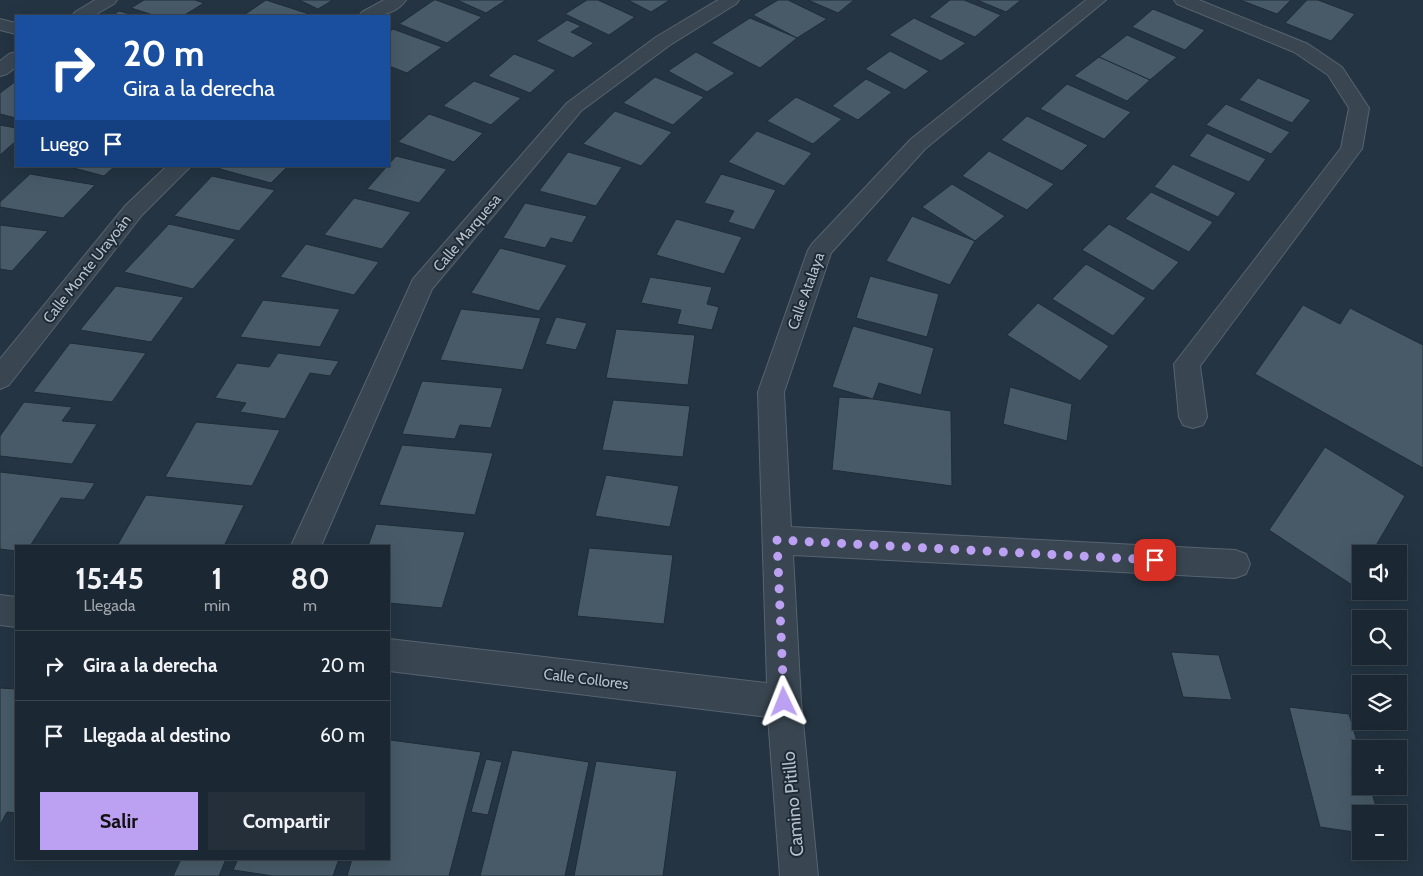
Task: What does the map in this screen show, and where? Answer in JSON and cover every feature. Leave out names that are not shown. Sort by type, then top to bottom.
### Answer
[{"type":"street","points":[[83,15],[108,0]]},
{"type":"street","points":[[370,15],[397,0]]},
{"type":"street","name":"Calle Marquesa","points":[[306,545],[422,285],[574,106],[663,41],[730,0]]},
{"type":"street","name":"Calle Atalaya","points":[[784,702],[771,392],[820,250],[918,144],[1096,0]]},
{"type":"street","points":[[1183,0],[1301,48],[1335,71],[1359,108],[1351,149],[1187,364],[1192,417]]},
{"type":"street","points":[[0,24],[15,29]]},
{"type":"street","points":[[0,70],[15,59]]},
{"type":"street","name":"Calle Monte Urayoán","points":[[0,378],[134,210],[179,167]]},
{"type":"street","points":[[777,540],[1235,564]]},
{"type":"street","points":[[0,610],[15,612]]},
{"type":"street","name":"Calle Collores","points":[[390,656],[784,702]]},
{"type":"street","name":"Camino Pitillo","points":[[784,702],[799,876]]},
{"type":"building","points":[[144,0],[195,0],[204,3],[185,15],[153,15],[131,8]]},
{"type":"building","points":[[266,0],[312,15],[244,15]]},
{"type":"building","points":[[299,0],[333,0],[318,9]]},
{"type":"building","points":[[434,0],[482,17],[447,43],[399,24]]},
{"type":"building","points":[[457,0],[506,0],[486,13]]},
{"type":"building","points":[[587,0],[598,0],[635,17],[609,35],[565,14]]},
{"type":"building","points":[[628,0],[670,0],[651,12]]},
{"type":"building","points":[[778,0],[788,0],[827,19],[797,38],[753,15]]},
{"type":"building","points":[[808,0],[854,0],[838,13]]},
{"type":"building","points":[[950,0],[964,0],[1001,15],[975,37],[929,17]]},
{"type":"building","points":[[977,0],[1021,0],[1006,12]]},
{"type":"building","points":[[1240,0],[1291,0],[1277,14]]},
{"type":"building","points":[[1307,0],[1318,0],[1355,14],[1331,41],[1285,23]]},
{"type":"building","points":[[1153,9],[1205,30],[1185,50],[1132,27]]},
{"type":"building","points":[[119,11],[133,15],[113,15]]},
{"type":"building","points":[[750,18],[797,38],[760,68],[711,43]]},
{"type":"building","points":[[914,18],[966,43],[941,61],[889,35]]},
{"type":"building","points":[[567,20],[581,26],[571,32],[594,43],[573,58],[536,41]]},
{"type":"building","points":[[393,29],[442,47],[407,73],[390,66],[390,31]]},
{"type":"building","points":[[1127,35],[1177,57],[1150,80],[1099,57]]},
{"type":"building","points":[[890,51],[929,71],[905,90],[865,69]]},
{"type":"building","points":[[696,52],[735,73],[707,92],[668,71]]},
{"type":"building","points":[[514,54],[556,70],[530,93],[488,76]]},
{"type":"building","points":[[1099,57],[1150,80],[1127,101],[1074,76]]},
{"type":"building","points":[[655,77],[704,97],[673,125],[623,103]]},
{"type":"building","points":[[1258,78],[1311,100],[1292,123],[1239,100]]},
{"type":"building","points":[[866,79],[892,92],[858,120],[832,106]]},
{"type":"building","points":[[474,81],[521,98],[491,125],[443,106]]},
{"type":"building","points":[[15,82],[15,118],[0,114],[0,93]]},
{"type":"building","points":[[1067,84],[1131,112],[1104,139],[1040,109]]},
{"type":"building","points":[[796,97],[842,119],[813,144],[767,121]]},
{"type":"building","points":[[1226,104],[1290,132],[1271,154],[1206,125]]},
{"type":"building","points":[[615,111],[672,132],[641,166],[583,144]]},
{"type":"building","points":[[429,114],[483,133],[454,162],[398,142]]},
{"type":"building","points":[[1027,116],[1088,145],[1062,171],[1001,140]]},
{"type":"building","points":[[0,125],[15,128],[15,142],[0,155]]},
{"type":"building","points":[[757,131],[812,153],[784,186],[728,162]]},
{"type":"building","points":[[1207,133],[1266,159],[1249,182],[1189,156]]},
{"type":"building","points":[[989,151],[1054,184],[1027,210],[962,176]]},
{"type":"building","points":[[568,152],[622,167],[596,206],[539,191]]},
{"type":"building","points":[[396,156],[447,169],[419,203],[367,189],[386,167],[390,167],[390,163]]},
{"type":"building","points":[[1173,164],[1236,193],[1218,217],[1154,187]]},
{"type":"building","points":[[70,167],[114,167],[104,176]]},
{"type":"building","points":[[221,167],[287,167],[271,183],[220,169]]},
{"type":"building","points":[[30,174],[95,185],[63,218],[0,207],[0,202]]},
{"type":"building","points":[[721,174],[776,190],[754,230],[728,222],[734,211],[704,203]]},
{"type":"building","points":[[212,176],[275,190],[239,231],[174,216]]},
{"type":"building","points":[[952,184],[1005,216],[975,241],[922,207]]},
{"type":"building","points":[[1151,192],[1213,222],[1189,252],[1125,219]]},
{"type":"building","points":[[354,198],[411,212],[382,249],[324,235]]},
{"type":"building","points":[[525,203],[587,216],[572,243],[551,238],[545,248],[503,238]]},
{"type":"building","points":[[912,216],[975,241],[950,285],[886,261]]},
{"type":"building","points":[[676,219],[742,237],[724,274],[656,255]]},
{"type":"building","points":[[169,224],[236,239],[193,289],[124,272]]},
{"type":"building","points":[[1109,224],[1179,262],[1153,291],[1082,250]]},
{"type":"building","points":[[0,225],[48,231],[12,271],[0,269]]},
{"type":"building","points":[[306,244],[379,262],[354,295],[280,277]]},
{"type":"building","points":[[500,248],[567,265],[539,311],[471,293]]},
{"type":"building","points":[[1086,264],[1146,298],[1113,336],[1052,299]]},
{"type":"building","points":[[870,276],[939,294],[927,337],[856,318]]},
{"type":"building","points":[[650,277],[712,287],[707,304],[719,307],[712,330],[677,324],[681,310],[641,303]]},
{"type":"building","points":[[116,286],[184,297],[151,342],[80,330]]},
{"type":"building","points":[[263,300],[340,309],[320,347],[240,337]]},
{"type":"building","points":[[1038,303],[1109,346],[1080,381],[1007,335]]},
{"type":"building","points":[[1303,305],[1340,324],[1350,308],[1423,345],[1423,468],[1255,374]]},
{"type":"building","points":[[461,309],[541,318],[523,370],[440,360]]},
{"type":"building","points":[[556,317],[587,323],[576,350],[545,344]]},
{"type":"building","points":[[853,326],[934,348],[921,395],[879,383],[873,399],[832,387]]},
{"type":"building","points":[[616,329],[695,335],[688,385],[606,378]]},
{"type":"building","points":[[70,343],[146,353],[112,402],[33,392]]},
{"type":"building","points":[[278,353],[339,361],[330,376],[310,373],[285,419],[240,412],[246,403],[215,398],[237,363],[269,367]]},
{"type":"building","points":[[422,381],[503,388],[491,428],[460,425],[455,439],[402,434]]},
{"type":"building","points":[[1010,387],[1072,404],[1067,441],[1003,424]]},
{"type":"building","points":[[839,397],[873,399],[951,411],[952,486],[832,470]]},
{"type":"building","points":[[613,400],[690,406],[683,457],[602,450]]},
{"type":"building","points":[[24,402],[72,407],[62,421],[97,424],[72,464],[0,456],[0,436]]},
{"type":"building","points":[[196,422],[280,430],[252,486],[165,477]]},
{"type":"building","points":[[402,445],[493,453],[475,515],[379,505]]},
{"type":"building","points":[[1325,447],[1405,496],[1376,545],[1352,545],[1352,585],[1269,530]]},
{"type":"building","points":[[0,472],[95,483],[84,500],[61,498],[31,545],[15,545],[15,551],[0,549]]},
{"type":"building","points":[[606,475],[679,486],[670,527],[595,516]]},
{"type":"building","points":[[146,495],[244,505],[224,545],[118,545]]},
{"type":"building","points":[[376,524],[465,532],[442,608],[390,603],[390,545],[368,545]]},
{"type":"building","points":[[589,548],[673,555],[664,624],[577,616]]},
{"type":"building","points":[[1171,652],[1219,655],[1232,700],[1183,697]]},
{"type":"building","points":[[0,688],[15,689],[15,813],[7,812],[0,825]]},
{"type":"building","points":[[1289,707],[1349,714],[1352,730],[1354,730],[1357,740],[1352,740],[1352,795],[1373,795],[1375,805],[1352,805],[1352,832],[1320,827]]},
{"type":"building","points":[[390,740],[481,752],[449,876],[347,876],[352,860],[390,860]]},
{"type":"building","points":[[512,750],[589,762],[565,876],[480,876]]},
{"type":"building","points":[[486,759],[502,762],[488,815],[471,812]]},
{"type":"building","points":[[596,761],[677,771],[663,876],[574,876]]},
{"type":"building","points":[[181,860],[226,860],[219,876],[173,876]]},
{"type":"building","points":[[238,860],[339,860],[333,876],[273,876],[233,870]]},
{"type":"route","points":[[784,702],[777,540],[1155,560]]}]
